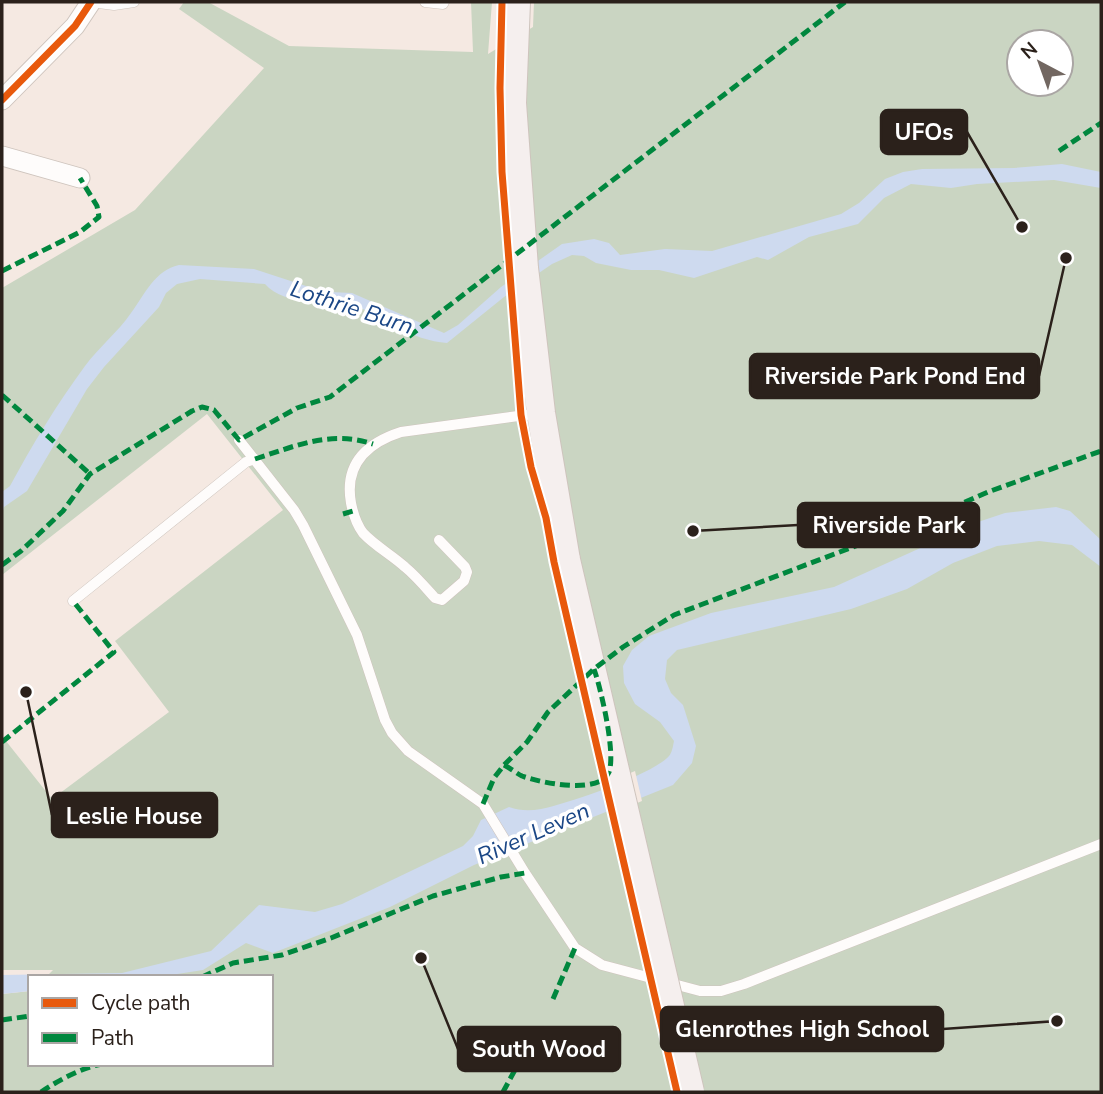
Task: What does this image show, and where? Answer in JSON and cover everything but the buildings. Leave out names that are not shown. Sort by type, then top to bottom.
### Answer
[{"type":"main road","points":[[516,2],[512,103],[520,225],[541,413],[566,559],[690,1092]]},
{"type":"street","points":[[2,100],[75,26],[91,2]]},
{"type":"street","points":[[2,156],[79,178]]},
{"type":"lane","points":[[91,2],[114,5],[134,2]]},
{"type":"lane","points":[[425,2],[444,2]]},
{"type":"lane","points":[[439,540],[467,572],[464,581],[442,600],[435,598],[407,568],[369,538],[358,525],[349,491],[350,477],[364,452],[386,437],[401,432],[541,413]]},
{"type":"lane","points":[[240,440],[303,525],[357,635],[385,720],[392,733],[408,751],[483,804],[553,919],[575,948],[602,965],[700,991],[721,991],[1101,844]]},
{"type":"lane","points":[[73,601],[246,463],[255,459]]},
{"type":"green space","points":[[184,2],[208,2],[289,46],[473,52],[471,2],[492,2],[488,54],[533,27],[534,2],[1101,2],[1101,1092],[2,1092],[2,994],[28,991],[28,1066],[273,1066],[273,975],[48,975],[53,970],[2,970],[2,736],[52,799],[169,712],[115,641],[283,510],[207,414],[2,575],[2,288],[135,210],[264,68],[179,9]]},
{"type":"water","points":[[1062,164],[1101,172],[1101,188],[1054,180],[951,188],[911,184],[884,198],[858,224],[809,237],[768,260],[757,257],[694,278],[659,270],[631,270],[572,255],[552,264],[504,297],[447,343],[415,335],[357,307],[295,300],[265,284],[200,279],[177,284],[166,293],[159,307],[87,389],[27,491],[4,507],[2,514],[2,492],[10,486],[36,440],[90,359],[126,320],[157,277],[179,265],[254,269],[330,292],[352,293],[444,333],[458,325],[501,287],[562,244],[594,239],[609,243],[620,255],[665,249],[712,251],[841,214],[859,203],[885,179],[903,172]]},
{"type":"water","name":"River Leven","points":[[1056,507],[1070,511],[1101,540],[1101,567],[1072,545],[1039,541],[997,546],[953,563],[907,589],[851,609],[677,650],[667,660],[665,679],[671,693],[683,705],[696,746],[692,763],[673,785],[474,865],[390,907],[273,953],[246,943],[203,970],[171,975],[28,975],[28,991],[2,994],[2,975],[122,973],[211,951],[259,905],[315,912],[342,904],[463,846],[473,836],[481,820],[509,807],[541,809],[588,795],[645,772],[669,756],[674,741],[660,722],[635,704],[624,683],[623,666],[632,650],[649,636],[711,613],[834,587],[978,522],[1005,513]]},
{"type":"pier","points":[[635,771],[642,801],[609,815],[602,785]]},
{"type":"marked path","points":[[2,565],[21,551],[63,511],[90,474],[192,411],[202,407],[214,410],[239,440],[297,408],[330,397],[845,2]]},
{"type":"marked path","points":[[1059,151],[1101,123]]},
{"type":"marked path","points":[[2,271],[80,232],[99,217],[97,206],[80,178]]},
{"type":"marked path","points":[[2,395],[90,474]]},
{"type":"marked path","points":[[255,459],[328,439],[358,440],[373,444]]},
{"type":"marked path","points":[[483,804],[494,778],[527,742],[548,712],[594,669],[674,615],[924,520],[988,492],[1101,451]]},
{"type":"marked path","points":[[343,514],[353,511]]},
{"type":"marked path","points":[[2,742],[114,652],[73,601]]},
{"type":"marked path","points":[[504,765],[522,776],[556,784],[583,785],[603,779],[609,772],[611,751],[604,705],[594,669]]},
{"type":"marked path","points":[[206,975],[233,963],[282,955],[331,938],[433,896],[525,873]]},
{"type":"marked path","points":[[553,999],[575,948]]},
{"type":"marked path","points":[[2,1020],[28,1016]]},
{"type":"marked path","points":[[41,1092],[70,1075],[94,1066]]},
{"type":"marked path","points":[[503,1092],[516,1068]]},
{"type":"cycle path","points":[[2,100],[75,26],[91,2]]},
{"type":"cycle path","points":[[502,2],[502,172],[521,415],[677,1092]]},
{"type":"place","name":"UFOs","points":[[1022,227]]},
{"type":"place","name":"Riverside Park Pond End","points":[[1066,258]]},
{"type":"place","name":"Riverside Park","points":[[693,531]]},
{"type":"place","name":"Leslie House","points":[[26,692]]},
{"type":"place","name":"South Wood","points":[[421,958]]},
{"type":"place","name":"Glenrothes High School","points":[[1057,1021]]},
{"type":"water label","name":"Lothrie Burn","points":[[352,307]]}]
